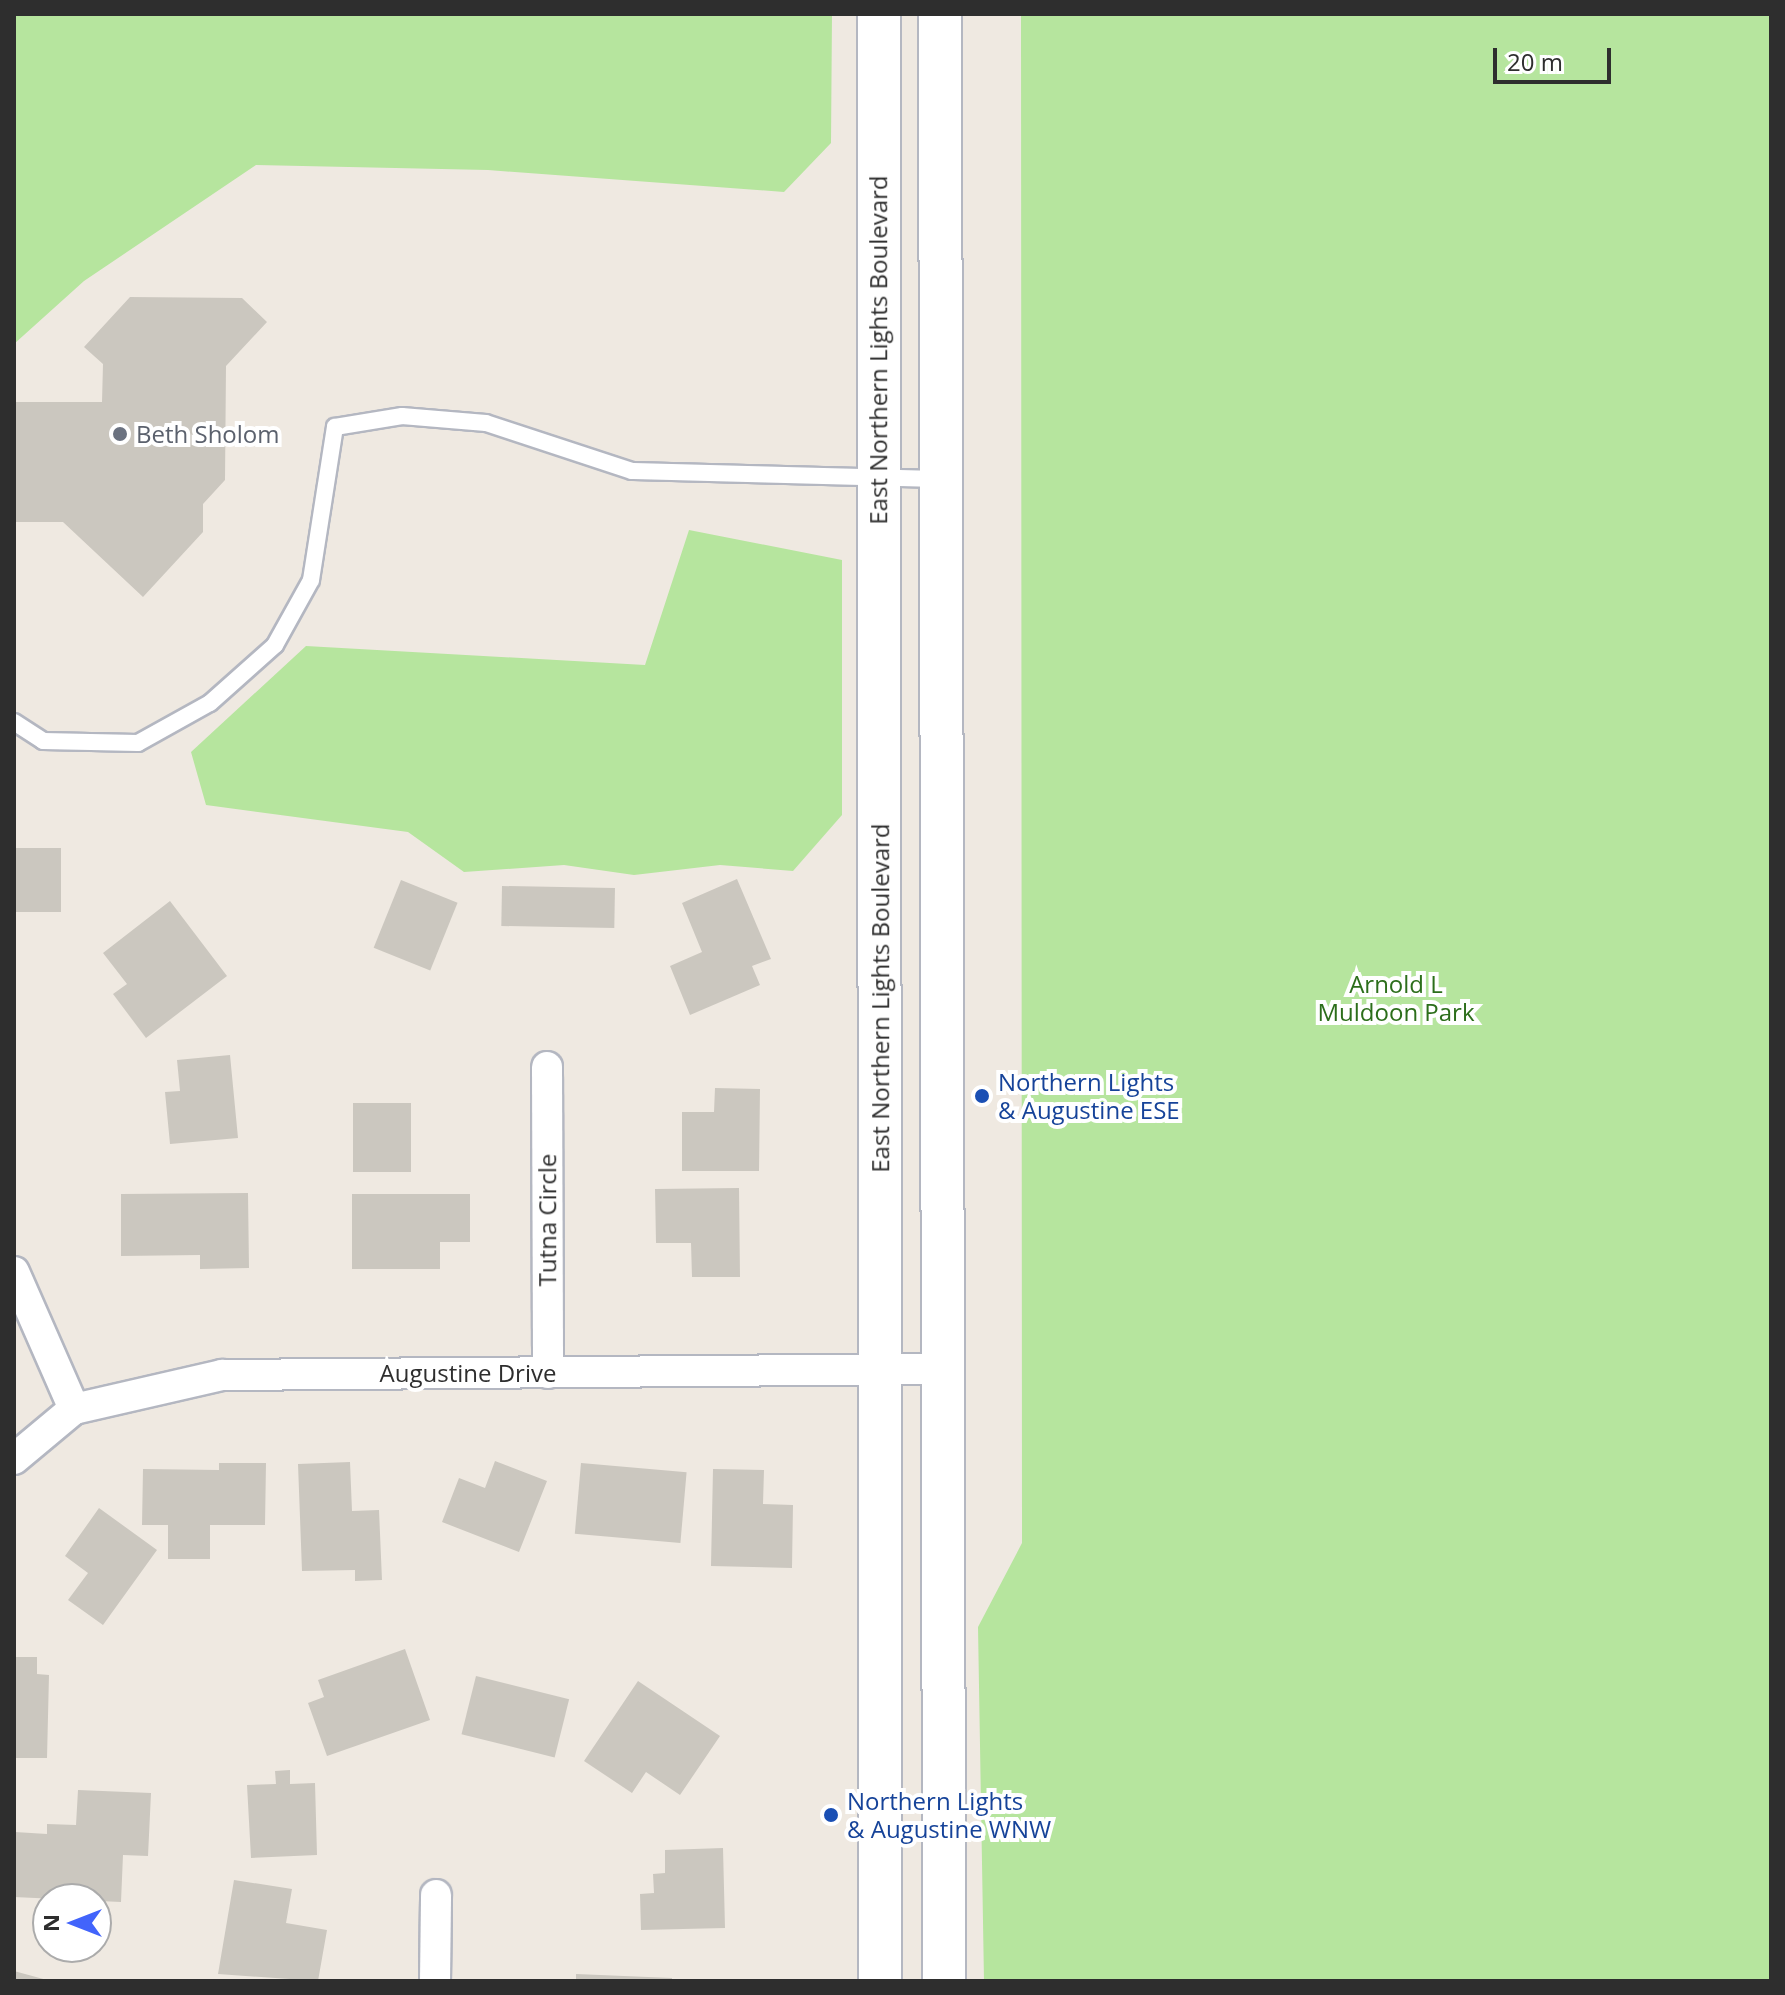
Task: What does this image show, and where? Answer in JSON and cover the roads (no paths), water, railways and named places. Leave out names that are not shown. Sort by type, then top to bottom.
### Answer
[{"type":"main road","name":"East Northern Lights Boulevard","points":[[879,14],[880,1981]]},
{"type":"main road","points":[[940,14],[944,1981]]},
{"type":"street","name":"Tutna Circle","points":[[547,1067],[548,1373]]},
{"type":"street","points":[[14,1272],[74,1409]]},
{"type":"street","name":"Augustine Drive","points":[[14,1459],[74,1409],[222,1375],[943,1369]]},
{"type":"street","points":[[435,1981],[436,1895]]},
{"type":"lane","points":[[14,722],[43,741],[138,743],[210,703],[275,645],[311,580],[335,427],[402,416],[486,423],[632,471],[878,480],[941,479]]},
{"type":"place","name":"Beth Sholom","points":[[120,434]]},
{"type":"place","name":"Northern Lights & Augustine ESE","points":[[982,1096]]},
{"type":"place","name":"Northern Lights & Augustine WNW","points":[[831,1815]]},
{"type":"park label","name":"Arnold L Muldoon Park","points":[[1396,998]]}]
